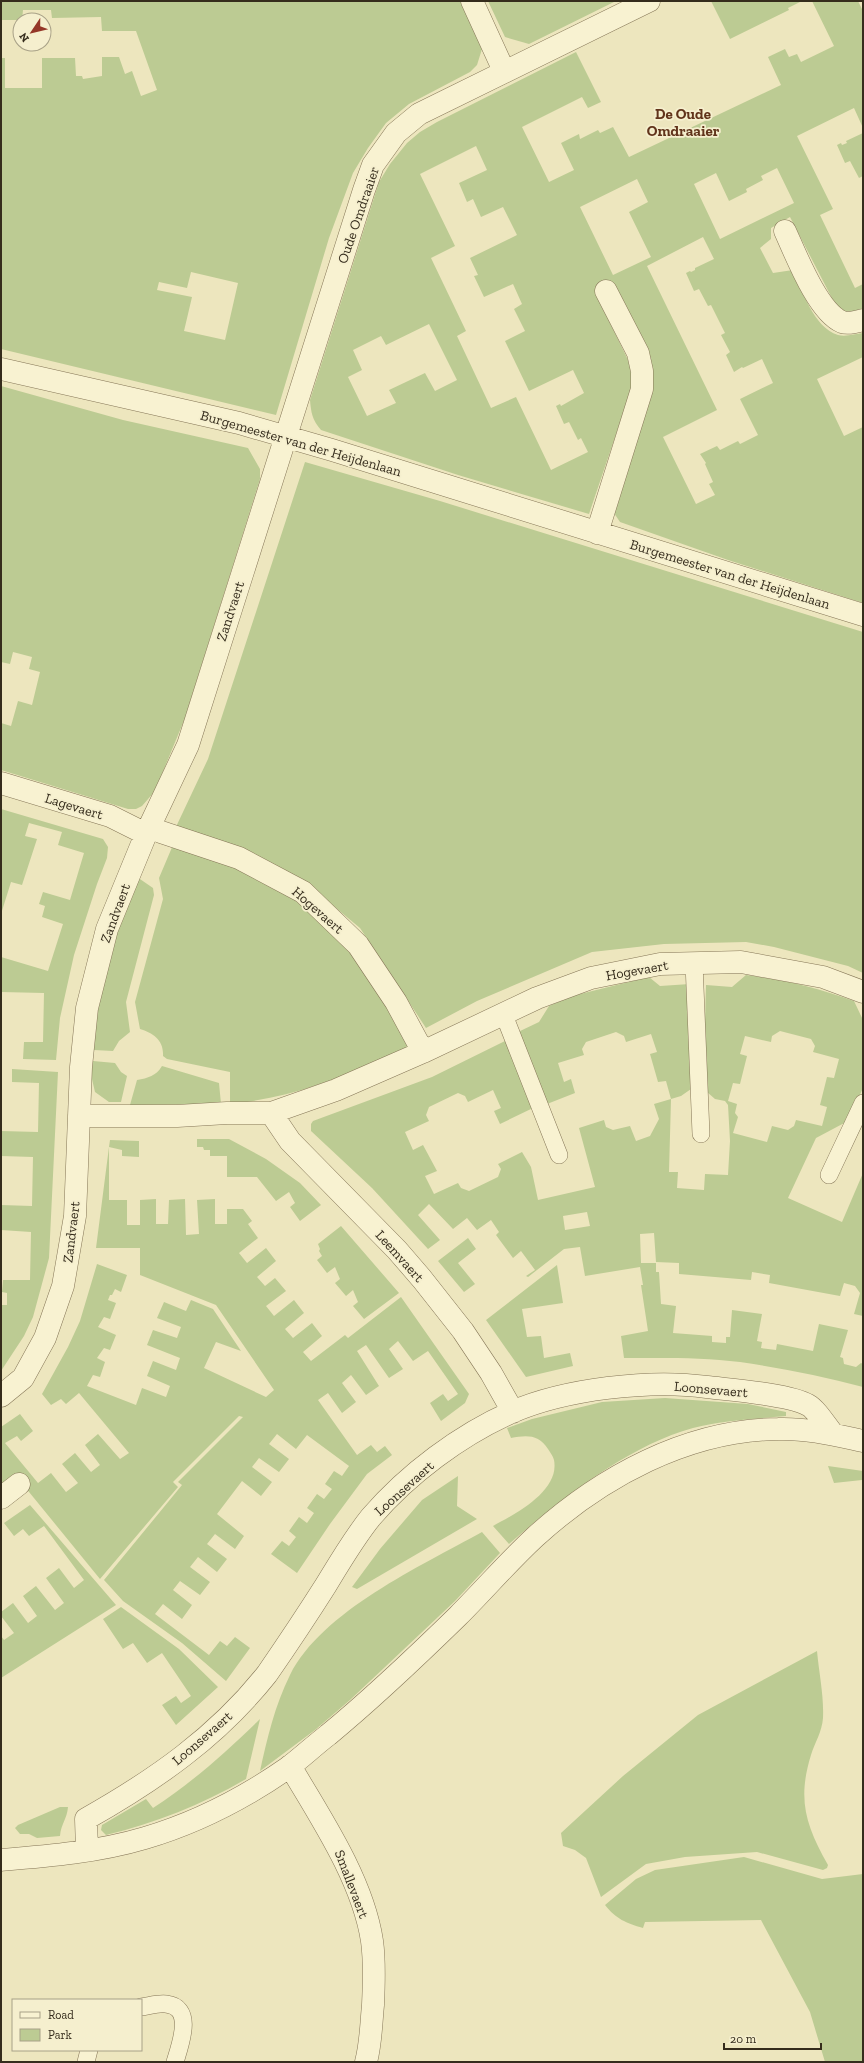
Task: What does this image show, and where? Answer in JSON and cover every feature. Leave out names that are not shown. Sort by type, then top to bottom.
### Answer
[{"type":"street","points":[[472,1],[504,71]]},
{"type":"street","name":"Oude Omdraaier","points":[[286,437],[373,165],[396,133],[419,114],[649,1]]},
{"type":"street","points":[[785,232],[821,304],[832,316],[843,323],[863,320]]},
{"type":"street","points":[[597,533],[642,389],[642,371],[638,353],[606,291]]},
{"type":"street","name":"Burgemeester van der Heijdenlaan","points":[[1,369],[239,423],[332,450],[863,615]]},
{"type":"street","name":"Zandvaert","points":[[1,1396],[22,1378],[46,1338],[63,1286],[75,1216],[81,1067],[87,1008],[107,929],[153,833],[188,745],[286,437]]},
{"type":"street","name":"Lagevaert","points":[[1,783],[110,816],[153,833]]},
{"type":"street","name":"Hogevaert","points":[[153,833],[239,858],[303,892],[358,945],[396,1002],[423,1052]]},
{"type":"street","name":"Hogevaert","points":[[79,1116],[177,1116],[227,1112],[271,1113],[308,1101],[423,1052],[504,1015],[537,998],[591,978],[660,964],[742,962],[823,978],[863,992]]},
{"type":"street","name":"Leemvaert","points":[[271,1113],[290,1141],[397,1250],[422,1279],[463,1331],[491,1373],[513,1412]]},
{"type":"street","name":"Loonsevaert","points":[[87,1850],[86,1819],[134,1791],[183,1757],[217,1727],[254,1690],[284,1649],[354,1540],[388,1499],[444,1452],[475,1431],[513,1412],[585,1392],[649,1386],[695,1385],[783,1397],[809,1405],[834,1434]]},
{"type":"street","points":[[1,1860],[57,1856],[146,1838],[198,1818],[226,1805],[290,1766],[359,1709],[456,1618],[534,1538],[579,1502],[616,1478],[654,1457],[682,1445],[740,1432],[779,1429],[834,1434],[863,1441]]},
{"type":"street","points":[[1,1498],[19,1484]]},
{"type":"street","name":"Smallevaert","points":[[290,1766],[337,1845],[363,1905],[372,1941],[374,1974],[370,2045],[366,2062]]},
{"type":"lane","points":[[694,963],[701,1134]]},
{"type":"lane","points":[[504,1015],[559,1155]]},
{"type":"lane","points":[[829,1175],[863,1103]]},
{"type":"lane","points":[[142,2007],[166,2004],[176,2008],[184,2018],[184,2031],[175,2062]]},
{"type":"lane","points":[[86,2062],[89,2051]]},
{"type":"green space","points":[[1,1],[461,1],[482,49],[477,65],[470,72],[409,104],[386,123],[368,148],[353,173],[329,238],[276,415],[1,349],[1,58],[5,58],[5,88],[42,88],[42,58],[75,58],[76,76],[82,76],[83,79],[102,76],[102,57],[119,57],[125,74],[132,71],[141,96],[157,90],[136,31],[102,31],[101,17],[52,18],[51,10],[23,10],[23,12],[12,12],[12,20],[1,20]],"holes":[[[191,272],[238,283],[225,340],[184,331],[192,297],[157,290],[159,282],[187,288]]]},
{"type":"green space","points":[[488,1],[616,1],[529,44],[505,37]]},
{"type":"green space","points":[[711,1],[802,1],[788,8],[789,10],[730,39]]},
{"type":"green space","points":[[812,1],[858,1],[863,11],[863,128],[854,108],[797,136],[833,209],[820,215],[855,288],[863,284],[863,308],[846,314],[837,308],[790,217],[771,228],[771,239],[760,248],[773,273],[793,270],[805,298],[815,316],[829,331],[841,336],[863,333],[863,357],[817,379],[844,436],[863,427],[863,603],[728,560],[620,522],[614,513],[652,392],[653,371],[612,283],[595,292],[629,362],[632,374],[631,390],[589,514],[458,475],[321,430],[318,426],[312,416],[310,400],[379,182],[390,164],[407,143],[420,132],[576,52],[601,102],[588,108],[582,97],[522,127],[549,182],[574,170],[561,143],[579,134],[580,139],[598,130],[600,133],[613,127],[629,157],[781,85],[768,57],[785,49],[789,57],[797,54],[801,62],[834,46]],"holes":[[[476,146],[487,170],[459,183],[467,202],[473,199],[481,217],[503,207],[517,235],[470,258],[478,275],[474,276],[484,297],[513,284],[522,304],[514,309],[525,331],[505,341],[529,391],[573,370],[584,393],[561,406],[560,404],[556,406],[564,424],[569,422],[578,440],[581,438],[588,452],[551,470],[516,397],[491,408],[457,336],[466,331],[431,258],[455,246],[420,174]],[[777,168],[794,203],[720,239],[694,184],[716,173],[729,201],[747,192],[746,189],[763,180],[761,176]],[[637,179],[648,202],[629,212],[651,257],[613,275],[580,207]],[[703,237],[714,259],[695,268],[695,270],[686,273],[694,291],[699,289],[708,306],[711,305],[725,333],[721,335],[730,352],[726,355],[734,372],[762,359],[773,383],[740,399],[758,435],[740,444],[738,441],[720,450],[717,446],[700,454],[706,463],[705,464],[713,482],[709,484],[715,495],[696,504],[663,437],[717,410],[647,266]],[[429,324],[457,380],[435,391],[425,373],[389,390],[396,403],[367,416],[348,377],[362,370],[353,350],[381,336],[386,345]]]},
{"type":"green space","points":[[863,133],[863,176],[859,178],[850,161],[845,163],[837,145],[847,143],[846,141]]},
{"type":"green space","points":[[1,386],[123,420],[248,448],[260,469],[260,479],[185,718],[155,791],[142,806],[136,809],[128,809],[1,770],[1,723],[11,726],[18,701],[32,705],[40,672],[29,669],[32,657],[13,652],[10,664],[1,662]]},
{"type":"green space","points":[[305,462],[440,501],[863,632],[863,973],[848,966],[774,947],[746,942],[664,944],[592,952],[477,1001],[426,1028],[360,928],[324,898],[175,829],[208,759]]},
{"type":"green space","points":[[1,809],[103,839],[108,847],[107,858],[74,955],[60,1018],[56,1060],[23,1059],[24,1042],[43,1042],[44,993],[1,992],[1,957],[48,971],[63,924],[42,917],[45,906],[39,904],[43,892],[70,900],[84,853],[58,845],[62,832],[29,823],[25,836],[37,839],[22,885],[11,882],[1,914]]},
{"type":"green space","points":[[173,845],[240,868],[287,893],[342,938],[414,1044],[330,1081],[306,1089],[274,1097],[230,1105],[230,1072],[167,1059],[163,1056],[160,1041],[153,1035],[140,1029],[135,1002],[163,899],[159,878]]},
{"type":"green space","points":[[137,877],[153,888],[154,895],[126,1002],[130,1032],[119,1041],[113,1051],[94,1050],[95,1019],[117,933]]},
{"type":"green space","points":[[746,975],[800,985],[854,1001],[863,1020],[863,1088],[848,1121],[816,1138],[788,1198],[842,1222],[863,1173],[863,1316],[854,1314],[860,1293],[855,1286],[844,1283],[840,1296],[769,1283],[770,1275],[752,1272],[751,1280],[679,1274],[679,1263],[656,1262],[654,1233],[640,1234],[641,1263],[656,1263],[656,1272],[659,1272],[661,1304],[676,1306],[673,1333],[712,1336],[712,1342],[726,1343],[726,1337],[730,1337],[732,1310],[762,1314],[757,1341],[762,1342],[761,1348],[776,1350],[777,1344],[813,1351],[819,1324],[848,1330],[840,1357],[843,1358],[844,1364],[856,1367],[861,1363],[863,1364],[863,1387],[833,1379],[726,1360],[624,1358],[621,1336],[648,1331],[641,1285],[643,1285],[640,1267],[585,1276],[580,1247],[564,1249],[528,1277],[526,1276],[535,1270],[521,1251],[513,1258],[496,1235],[499,1232],[491,1220],[477,1230],[467,1218],[453,1229],[429,1204],[418,1215],[440,1240],[428,1249],[372,1188],[311,1131],[311,1124],[313,1121],[432,1077],[505,1041],[533,1108],[500,1124],[494,1111],[501,1108],[493,1090],[468,1102],[465,1096],[458,1093],[429,1107],[426,1115],[429,1121],[405,1132],[413,1150],[423,1145],[437,1171],[425,1176],[434,1194],[458,1183],[461,1188],[469,1191],[498,1177],[501,1169],[498,1164],[522,1152],[531,1167],[538,1200],[595,1187],[579,1128],[604,1120],[606,1127],[613,1130],[630,1126],[636,1141],[650,1136],[659,1119],[654,1104],[671,1099],[669,1172],[678,1172],[677,1188],[704,1190],[705,1174],[728,1175],[730,1141],[728,1105],[725,1101],[715,1099],[707,1092],[704,1061],[706,985],[732,987]],"holes":[[[780,1031],[811,1039],[815,1046],[813,1052],[839,1059],[834,1078],[827,1077],[820,1105],[827,1107],[822,1126],[796,1120],[794,1126],[788,1130],[772,1126],[767,1142],[733,1133],[738,1117],[735,1113],[737,1104],[728,1101],[733,1083],[740,1084],[747,1056],[740,1054],[745,1036],[771,1042],[772,1036]],[[587,1212],[590,1226],[565,1230],[563,1216]]]},
{"type":"green space","points":[[649,977],[660,986],[690,984],[691,1089],[681,1096],[671,1099],[666,1081],[658,1082],[650,1054],[657,1052],[651,1034],[626,1042],[624,1036],[616,1032],[586,1042],[582,1049],[584,1055],[558,1063],[564,1082],[571,1079],[575,1093],[547,1104],[518,1032],[539,1022],[549,1006],[572,996]]},
{"type":"green space","points":[[93,1061],[115,1063],[121,1072],[127,1076],[121,1102],[109,1102],[95,1092],[91,1075]]},
{"type":"green space","points":[[162,1066],[219,1083],[221,1104],[130,1105],[137,1080],[151,1076]]},
{"type":"green space","points":[[12,1069],[58,1072],[49,1258],[33,1317],[24,1336],[1,1371],[1,1305],[7,1305],[7,1293],[2,1292],[3,1280],[30,1280],[31,1232],[1,1230],[1,1205],[32,1206],[33,1157],[1,1156],[1,1131],[38,1132],[39,1083],[12,1082]]},
{"type":"green space","points":[[197,1139],[229,1139],[266,1159],[300,1183],[321,1205],[300,1221],[290,1207],[295,1203],[289,1192],[276,1201],[257,1177],[227,1177],[227,1156],[210,1156],[210,1150],[204,1150],[203,1147],[197,1147]]},
{"type":"green space","points":[[110,1140],[139,1141],[139,1157],[122,1156],[122,1150],[109,1147]]},
{"type":"green space","points":[[109,1147],[109,1200],[127,1200],[127,1225],[140,1225],[140,1200],[156,1199],[156,1224],[168,1224],[169,1200],[185,1199],[186,1235],[199,1234],[197,1200],[215,1199],[215,1224],[227,1224],[227,1209],[243,1209],[252,1221],[248,1224],[258,1238],[239,1253],[247,1263],[266,1248],[276,1261],[257,1277],[265,1286],[275,1278],[286,1291],[266,1306],[274,1316],[294,1300],[304,1313],[285,1329],[293,1338],[312,1323],[322,1336],[303,1352],[311,1361],[345,1335],[348,1338],[401,1297],[469,1394],[465,1403],[441,1421],[430,1403],[443,1394],[448,1401],[458,1394],[428,1351],[413,1361],[398,1341],[389,1349],[403,1369],[389,1378],[366,1345],[357,1351],[379,1386],[366,1395],[351,1375],[342,1383],[356,1402],[342,1413],[328,1393],[318,1400],[357,1455],[371,1445],[377,1452],[385,1446],[392,1455],[367,1474],[330,1524],[297,1573],[271,1554],[282,1541],[289,1546],[296,1537],[289,1531],[299,1517],[307,1523],[314,1513],[307,1508],[317,1494],[324,1499],[332,1489],[325,1484],[334,1471],[342,1476],[349,1466],[307,1435],[296,1449],[277,1434],[269,1444],[289,1459],[279,1472],[259,1458],[252,1467],[272,1482],[261,1496],[242,1481],[217,1514],[244,1536],[235,1549],[215,1534],[207,1544],[227,1559],[217,1572],[198,1557],[190,1567],[210,1582],[200,1595],[180,1581],[173,1590],[192,1605],[182,1619],[163,1604],[155,1614],[209,1655],[220,1641],[227,1646],[235,1637],[250,1648],[226,1681],[182,1643],[123,1601],[104,1580],[182,1485],[178,1482],[243,1417],[239,1416],[173,1482],[178,1487],[100,1579],[16,1476],[1,1487],[1,1427],[20,1414],[33,1431],[21,1441],[17,1436],[5,1443],[38,1483],[51,1473],[66,1492],[78,1483],[62,1464],[75,1453],[91,1472],[100,1465],[85,1445],[98,1434],[120,1459],[129,1453],[79,1393],[66,1404],[61,1399],[51,1405],[42,1394],[68,1347],[80,1321],[97,1264],[127,1275],[121,1292],[115,1289],[108,1300],[116,1303],[110,1319],[104,1317],[98,1327],[116,1335],[110,1350],[104,1348],[97,1358],[105,1362],[100,1377],[93,1375],[87,1386],[136,1405],[142,1388],[166,1397],[170,1386],[147,1376],[153,1361],[176,1370],[180,1358],[147,1345],[153,1330],[177,1338],[181,1327],[157,1318],[164,1302],[186,1311],[191,1300],[213,1309],[241,1351],[216,1342],[204,1368],[266,1397],[274,1390],[216,1305],[140,1275],[140,1248],[96,1248]]},
{"type":"green space","points":[[341,1226],[399,1293],[364,1319],[353,1306],[358,1302],[353,1290],[346,1296],[335,1283],[340,1279],[335,1267],[327,1273],[317,1260],[322,1256],[319,1251],[320,1249],[318,1244]]},
{"type":"green space","points":[[468,1238],[476,1249],[458,1263],[475,1284],[464,1292],[438,1261]]},
{"type":"green space","points":[[557,1265],[563,1303],[522,1309],[527,1337],[541,1336],[544,1358],[570,1353],[573,1366],[526,1377],[486,1320]]},
{"type":"green space","points":[[665,1398],[748,1404],[786,1412],[786,1416],[704,1425],[668,1436],[619,1461],[595,1476],[550,1510],[509,1544],[493,1526],[513,1515],[534,1500],[550,1482],[554,1471],[554,1459],[541,1441],[527,1436],[511,1438],[507,1428],[532,1419],[602,1402]]},
{"type":"green space","points":[[828,1466],[863,1471],[863,1493],[862,1480],[834,1483]]},
{"type":"green space","points":[[458,1476],[457,1506],[477,1519],[357,1589],[352,1587],[380,1549],[422,1500]]},
{"type":"green space","points":[[30,1505],[116,1605],[1,1678],[1,1636],[4,1640],[14,1633],[1,1616],[1,1612],[13,1603],[28,1623],[37,1616],[23,1596],[36,1586],[55,1610],[64,1603],[46,1578],[59,1568],[74,1588],[84,1580],[44,1526],[29,1536],[23,1529],[14,1536],[4,1523]]},
{"type":"green space","points":[[482,1532],[500,1553],[455,1601],[350,1700],[315,1730],[260,1771],[276,1710],[290,1675],[305,1652],[325,1630],[375,1592]]},
{"type":"green space","points":[[121,1607],[179,1649],[218,1687],[176,1725],[162,1705],[176,1696],[181,1703],[191,1696],[162,1653],[147,1663],[133,1643],[123,1649],[103,1619]]},
{"type":"green space","points":[[817,1651],[822,1693],[823,1718],[807,1771],[804,1799],[809,1825],[820,1851],[828,1865],[827,1868],[823,1870],[757,1852],[685,1857],[646,1864],[601,1897],[586,1858],[575,1850],[563,1846],[561,1833],[623,1776],[698,1715]]},
{"type":"green space","points":[[260,1719],[246,1779],[195,1805],[143,1825],[106,1835],[101,1830],[102,1825],[146,1799],[153,1808],[168,1798],[209,1766]]},
{"type":"green space","points":[[60,1807],[68,1807],[60,1836],[37,1838],[29,1834],[20,1834],[15,1828],[18,1825]]},
{"type":"green space","points":[[744,1857],[822,1879],[863,1874],[863,2062],[825,2062],[810,2012],[761,1920],[645,1922],[643,1928],[622,1920],[613,1914],[605,1905],[636,1879],[655,1870]]},
{"type":"district","name":"De Oude Omdraaier","points":[[683,122]]}]
